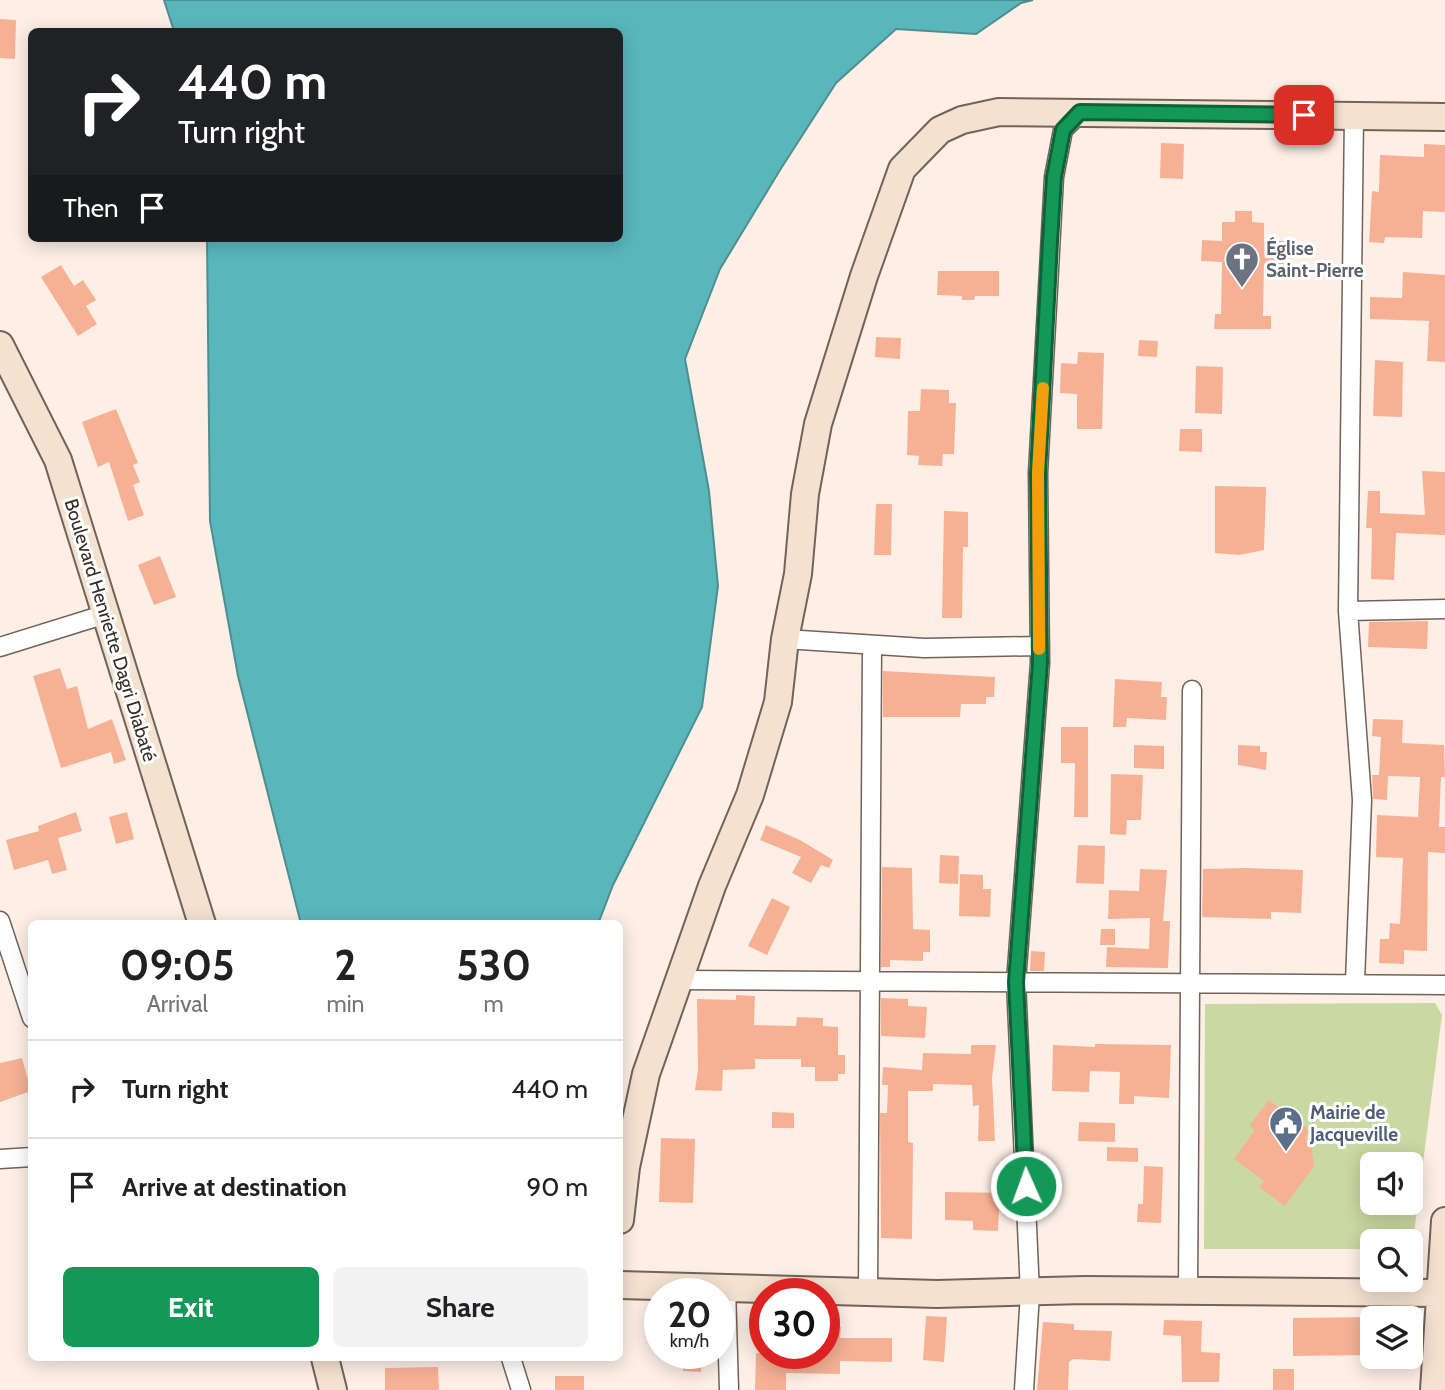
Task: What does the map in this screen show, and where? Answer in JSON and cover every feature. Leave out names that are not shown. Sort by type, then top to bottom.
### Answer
[{"type":"street","points":[[623,1203],[646,1074],[712,886],[750,795],[778,702],[785,639],[798,574],[805,495],[818,425],[864,276],[902,169],[940,130],[962,120],[999,112],[1445,117]]},
{"type":"street","points":[[1024,1390],[1030,1293],[1016,982],[1040,663],[1038,473],[1054,177],[1063,130],[1080,112]]},
{"type":"street","points":[[1354,115],[1348,611],[1362,800],[1355,982]]},
{"type":"street","name":"Boulevard Henriette Dagri Diabaté","points":[[0,345],[58,460],[201,920]]},
{"type":"street","points":[[1348,611],[1445,609]]},
{"type":"street","points":[[0,647],[106,614]]},
{"type":"street","points":[[785,639],[924,648],[1038,646]]},
{"type":"street","points":[[868,1291],[872,646]]},
{"type":"street","points":[[1188,1290],[1192,690]]},
{"type":"street","points":[[0,921],[28,1006]]},
{"type":"street","points":[[679,981],[1189,984],[1355,982],[1445,985]]},
{"type":"street","points":[[0,1159],[28,1157]]},
{"type":"street","points":[[1434,1390],[1445,1221]]},
{"type":"street","points":[[623,1285],[644,1286]]},
{"type":"street","points":[[735,1288],[1030,1293],[1085,1290],[1440,1293]]},
{"type":"street","points":[[326,1361],[332,1390]]},
{"type":"street","points":[[512,1361],[522,1390]]},
{"type":"street","points":[[728,1369],[729,1390]]},
{"type":"green space","points":[[1435,1003],[1442,1015],[1423,1163],[1423,1152],[1360,1152],[1360,1215],[1416,1215],[1415,1229],[1360,1229],[1360,1249],[1204,1249],[1205,1004]]},
{"type":"water","points":[[164,0],[1033,0],[1021,3],[976,34],[896,29],[836,83],[720,269],[685,359],[709,491],[718,586],[702,707],[613,885],[600,920],[300,920],[238,676],[210,521],[207,242],[623,242],[623,28],[173,28]]},
{"type":"building","points":[[0,19],[16,20],[15,59],[0,58]]},
{"type":"building","points":[[1161,143],[1184,144],[1183,179],[1160,178]]},
{"type":"building","points":[[1424,144],[1445,145],[1445,212],[1423,211],[1422,238],[1385,237],[1384,243],[1369,242],[1372,191],[1379,192],[1380,155],[1424,157]]},
{"type":"building","name":"Église Saint-Pierre","points":[[1235,211],[1252,211],[1252,222],[1264,223],[1264,241],[1284,241],[1284,265],[1264,264],[1263,316],[1271,316],[1271,329],[1214,329],[1215,314],[1221,314],[1222,262],[1201,261],[1202,240],[1222,241],[1222,222],[1235,222]]},
{"type":"building","points":[[61,265],[74,286],[83,280],[96,300],[86,306],[97,324],[78,336],[41,277]]},
{"type":"building","points":[[938,271],[999,271],[999,296],[975,296],[974,300],[962,300],[962,296],[937,295]]},
{"type":"building","points":[[1403,272],[1445,275],[1445,362],[1427,361],[1429,321],[1370,319],[1370,297],[1402,298]]},
{"type":"building","points":[[876,337],[901,338],[900,359],[875,357]]},
{"type":"building","points":[[1139,340],[1158,341],[1157,357],[1138,356]]},
{"type":"building","points":[[1078,352],[1104,353],[1102,429],[1077,429],[1077,394],[1060,393],[1061,363],[1077,364]]},
{"type":"building","points":[[1375,360],[1403,362],[1402,417],[1373,416]]},
{"type":"building","points":[[1196,366],[1223,367],[1222,414],[1195,413]]},
{"type":"building","points":[[921,389],[949,390],[949,403],[956,403],[954,454],[943,454],[942,466],[918,465],[919,456],[907,455],[908,411],[920,411]]},
{"type":"building","points":[[116,409],[138,463],[133,465],[140,482],[133,485],[144,515],[128,521],[109,462],[98,467],[82,422]]},
{"type":"building","points":[[1180,429],[1202,429],[1202,452],[1179,451]]},
{"type":"building","points":[[1422,471],[1445,472],[1445,535],[1396,533],[1394,580],[1371,579],[1372,528],[1366,528],[1368,491],[1380,491],[1380,513],[1425,515]]},
{"type":"building","points":[[1215,486],[1266,487],[1264,550],[1239,555],[1215,553]]},
{"type":"building","points":[[876,504],[892,504],[891,555],[874,555]]},
{"type":"building","points":[[944,511],[968,512],[968,547],[963,547],[962,618],[942,618]]},
{"type":"building","points":[[160,556],[176,597],[154,605],[138,565]]},
{"type":"building","points":[[1428,621],[1427,649],[1368,647],[1369,622]]},
{"type":"building","points":[[60,668],[67,689],[77,686],[88,729],[112,719],[126,760],[114,764],[111,752],[61,768],[33,676]]},
{"type":"building","points":[[883,671],[995,677],[994,697],[986,697],[986,704],[961,704],[960,717],[883,717]]},
{"type":"building","points":[[1115,679],[1162,682],[1161,697],[1167,697],[1166,720],[1127,718],[1126,727],[1113,727]]},
{"type":"building","points":[[1373,719],[1403,720],[1402,743],[1444,745],[1445,777],[1441,777],[1439,827],[1445,827],[1445,853],[1428,852],[1427,951],[1404,950],[1404,964],[1379,963],[1380,939],[1389,939],[1390,923],[1400,924],[1403,858],[1376,857],[1377,815],[1418,817],[1420,777],[1388,776],[1387,800],[1373,799],[1372,775],[1379,775],[1381,737],[1372,736]]},
{"type":"building","points":[[1061,727],[1088,727],[1088,817],[1074,817],[1075,763],[1061,763]]},
{"type":"building","points":[[1134,745],[1164,746],[1164,769],[1134,768]]},
{"type":"building","points":[[1238,745],[1260,746],[1260,752],[1267,752],[1266,770],[1238,765]]},
{"type":"building","points":[[1111,774],[1143,775],[1141,820],[1127,820],[1126,835],[1110,834]]},
{"type":"building","points":[[76,812],[82,831],[58,838],[67,870],[52,874],[48,860],[14,870],[6,840],[39,831],[38,826]]},
{"type":"building","points":[[127,812],[134,839],[116,844],[109,817]]},
{"type":"building","points":[[766,825],[800,840],[833,860],[829,868],[821,865],[811,883],[792,873],[801,857],[760,840]]},
{"type":"building","points":[[1078,845],[1105,846],[1104,884],[1076,883]]},
{"type":"building","points":[[940,855],[959,856],[958,884],[939,883]]},
{"type":"building","points":[[882,867],[912,868],[913,929],[930,930],[930,952],[923,952],[923,961],[890,960],[890,967],[881,967]]},
{"type":"building","points":[[1140,869],[1167,870],[1163,921],[1170,921],[1168,968],[1106,967],[1107,947],[1149,949],[1150,918],[1108,919],[1109,890],[1139,891]]},
{"type":"building","points":[[1203,869],[1303,870],[1301,913],[1271,912],[1271,919],[1202,917]]},
{"type":"building","points":[[960,874],[983,875],[983,889],[991,889],[990,917],[959,916]]},
{"type":"building","points":[[772,898],[790,907],[767,955],[748,946]]},
{"type":"building","points":[[1101,929],[1115,929],[1115,945],[1100,945]]},
{"type":"building","points":[[1031,951],[1045,952],[1044,971],[1030,971]]},
{"type":"building","points":[[736,995],[755,996],[754,1025],[796,1026],[797,1017],[823,1018],[823,1026],[838,1027],[838,1055],[845,1055],[845,1074],[838,1074],[838,1081],[815,1081],[815,1067],[801,1067],[801,1059],[755,1059],[755,1069],[723,1070],[722,1091],[695,1090],[698,1070],[697,999],[736,1000]]},
{"type":"building","points":[[881,998],[908,999],[908,1006],[927,1007],[925,1038],[881,1036]]},
{"type":"building","points":[[1095,1044],[1171,1045],[1169,1098],[1134,1096],[1134,1104],[1119,1104],[1120,1072],[1090,1071],[1089,1092],[1052,1091],[1053,1045],[1095,1047]]},
{"type":"building","points":[[971,1045],[996,1045],[992,1078],[995,1141],[978,1141],[979,1105],[973,1106],[972,1085],[933,1084],[933,1091],[908,1091],[908,1142],[913,1143],[912,1239],[881,1238],[880,1113],[887,1113],[888,1085],[882,1085],[883,1067],[922,1070],[923,1053],[971,1054]]},
{"type":"building","points":[[22,1058],[28,1092],[0,1102],[0,1063]]},
{"type":"building","points":[[1269,1100],[1310,1131],[1305,1137],[1311,1142],[1314,1166],[1285,1206],[1259,1187],[1264,1181],[1234,1159],[1255,1130],[1249,1126]]},
{"type":"building","points":[[772,1112],[794,1113],[794,1128],[772,1128]]},
{"type":"building","points":[[1079,1122],[1115,1123],[1115,1142],[1078,1141]]},
{"type":"building","points":[[661,1138],[695,1139],[693,1203],[659,1202]]},
{"type":"building","points":[[1107,1147],[1138,1148],[1138,1162],[1107,1161]]},
{"type":"building","points":[[1144,1166],[1163,1167],[1161,1223],[1137,1222],[1138,1204],[1143,1204]]},
{"type":"building","points":[[945,1192],[1010,1193],[1009,1210],[999,1210],[998,1231],[973,1230],[973,1221],[945,1220]]},
{"type":"building","points":[[926,1316],[947,1317],[944,1362],[923,1360]]},
{"type":"building","points":[[1360,1317],[1360,1355],[1293,1356],[1293,1318]]},
{"type":"building","points":[[1164,1320],[1202,1321],[1201,1352],[1220,1353],[1219,1382],[1182,1382],[1181,1336],[1163,1335]]},
{"type":"building","points":[[1043,1322],[1074,1324],[1074,1330],[1112,1331],[1110,1361],[1073,1359],[1069,1362],[1068,1390],[1037,1390]]},
{"type":"building","points":[[840,1338],[892,1338],[892,1362],[840,1361]]},
{"type":"building","points":[[438,1367],[439,1390],[385,1390],[385,1368]]},
{"type":"building","points":[[683,1369],[701,1369],[701,1372]]},
{"type":"building","points":[[756,1369],[840,1369],[840,1374],[786,1373],[786,1390],[755,1390]]},
{"type":"building","points":[[1273,1369],[1294,1369],[1294,1390],[1273,1390]]},
{"type":"building","points":[[555,1376],[584,1376],[584,1390],[555,1390]]},
{"type":"slow traffic","points":[[1039,649],[1038,473],[1043,388]]},
{"type":"place","name":"Église Saint-Pierre","points":[[1242,289]]},
{"type":"place","name":"Mairie de Jacqueville","points":[[1286,1153]]},
{"type":"route","points":[[1026,1186],[1016,982],[1040,663],[1038,473],[1050,283],[1050,242],[1054,177],[1063,130],[1080,112],[1202,116],[1304,115]]}]
